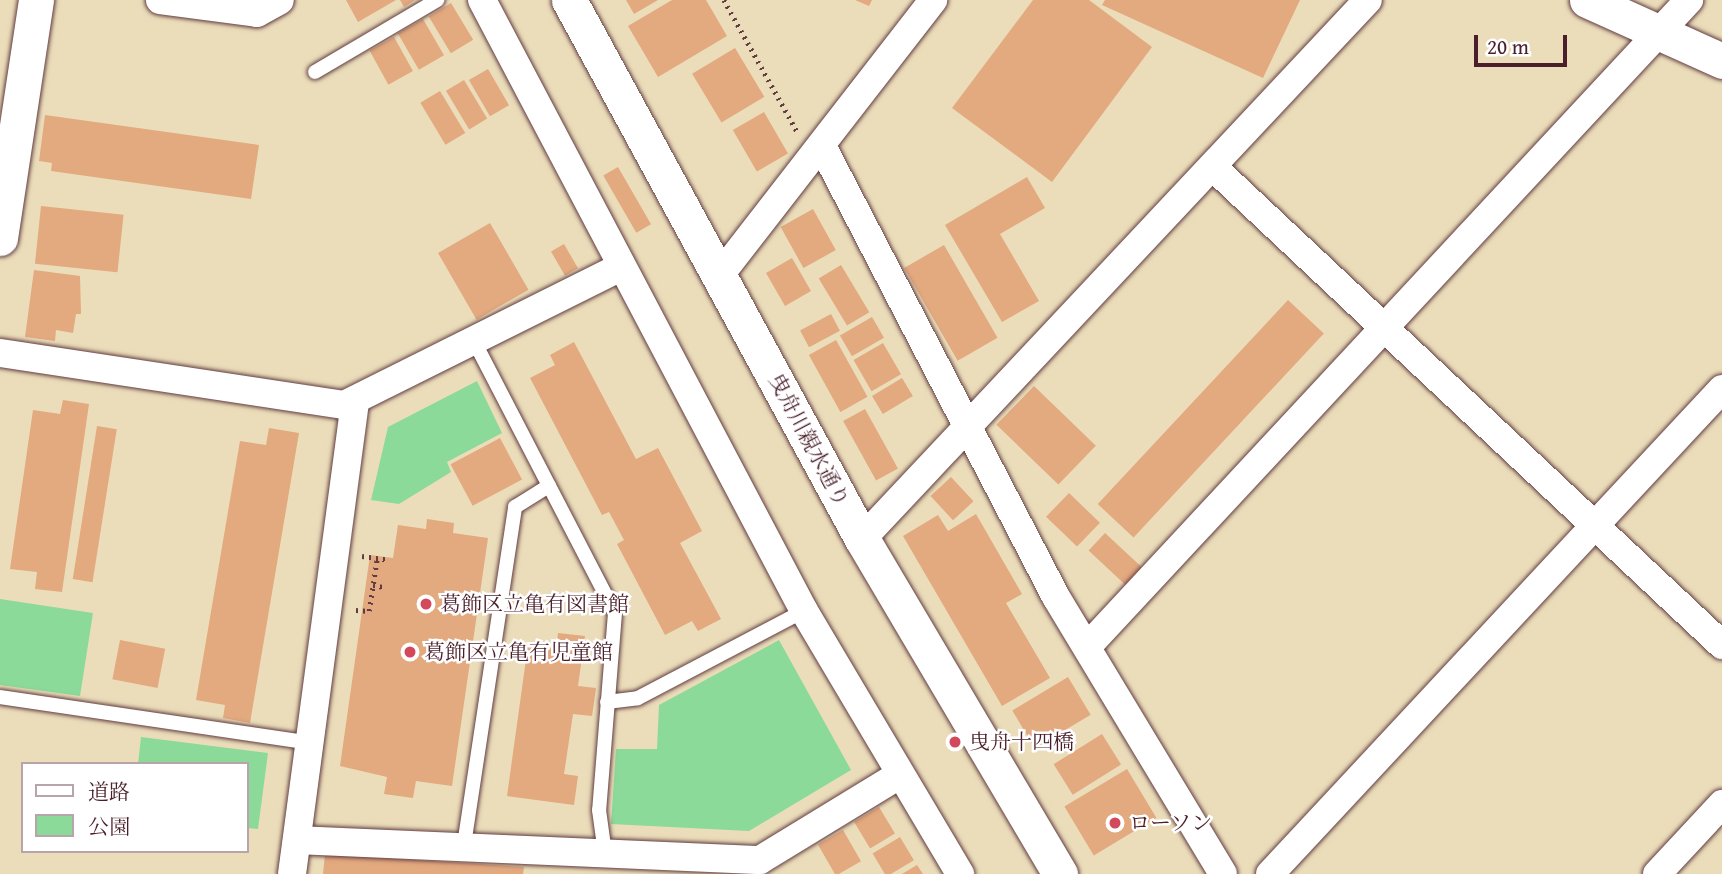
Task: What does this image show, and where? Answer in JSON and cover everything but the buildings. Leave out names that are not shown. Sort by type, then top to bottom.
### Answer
[{"type":"street","points":[[0,238],[36,0]]},
{"type":"street","points":[[160,0],[257,13],[280,0]]},
{"type":"street","points":[[482,0],[804,611],[960,874]]},
{"type":"street","name":"曳舟川親水通り","points":[[569,0],[862,539],[1060,874]]},
{"type":"street","points":[[720,275],[933,0]]},
{"type":"street","points":[[862,539],[967,432],[1368,0]]},
{"type":"street","points":[[1587,0],[1722,61]]},
{"type":"street","points":[[1087,647],[1689,0]]},
{"type":"street","points":[[817,153],[967,432],[1087,647],[1223,874]]},
{"type":"street","points":[[1214,168],[1722,645]]},
{"type":"street","points":[[0,353],[355,402],[621,267]]},
{"type":"street","points":[[1270,874],[1722,389]]},
{"type":"street","points":[[292,874],[355,402]]},
{"type":"street","points":[[298,840],[464,845],[760,860],[899,775]]},
{"type":"street","points":[[1657,874],[1722,804]]},
{"type":"lane","points":[[315,72],[437,0]]},
{"type":"lane","points":[[474,341],[615,613],[599,810],[605,853]]},
{"type":"lane","points":[[464,845],[514,507],[550,486]]},
{"type":"lane","points":[[607,702],[638,698],[804,611]]},
{"type":"lane","points":[[0,697],[310,743]]},
{"type":"path","points":[[724,0],[817,153]]},
{"type":"path","points":[[358,555],[389,560]]},
{"type":"path","points":[[349,610],[369,611],[377,559]]},
{"type":"path","points":[[373,585],[383,587]]},
{"type":"green space","points":[[477,381],[502,433],[447,462],[451,472],[399,504],[371,500],[388,427]]},
{"type":"green space","points":[[0,599],[93,613],[80,696],[0,685]]},
{"type":"green space","points":[[779,640],[851,770],[749,831],[611,824],[616,749],[657,749],[659,705]]},
{"type":"green space","points":[[141,737],[268,753],[258,829],[248,828],[248,762],[138,762]]},
{"type":"place","name":"葛飾区立亀有図書館","points":[[426,604]]},
{"type":"place","name":"葛飾区立亀有児童館","points":[[410,652]]},
{"type":"place","name":"曳舟十四橋","points":[[955,742]]},
{"type":"place","name":"ローソン","points":[[1115,823]]}]
